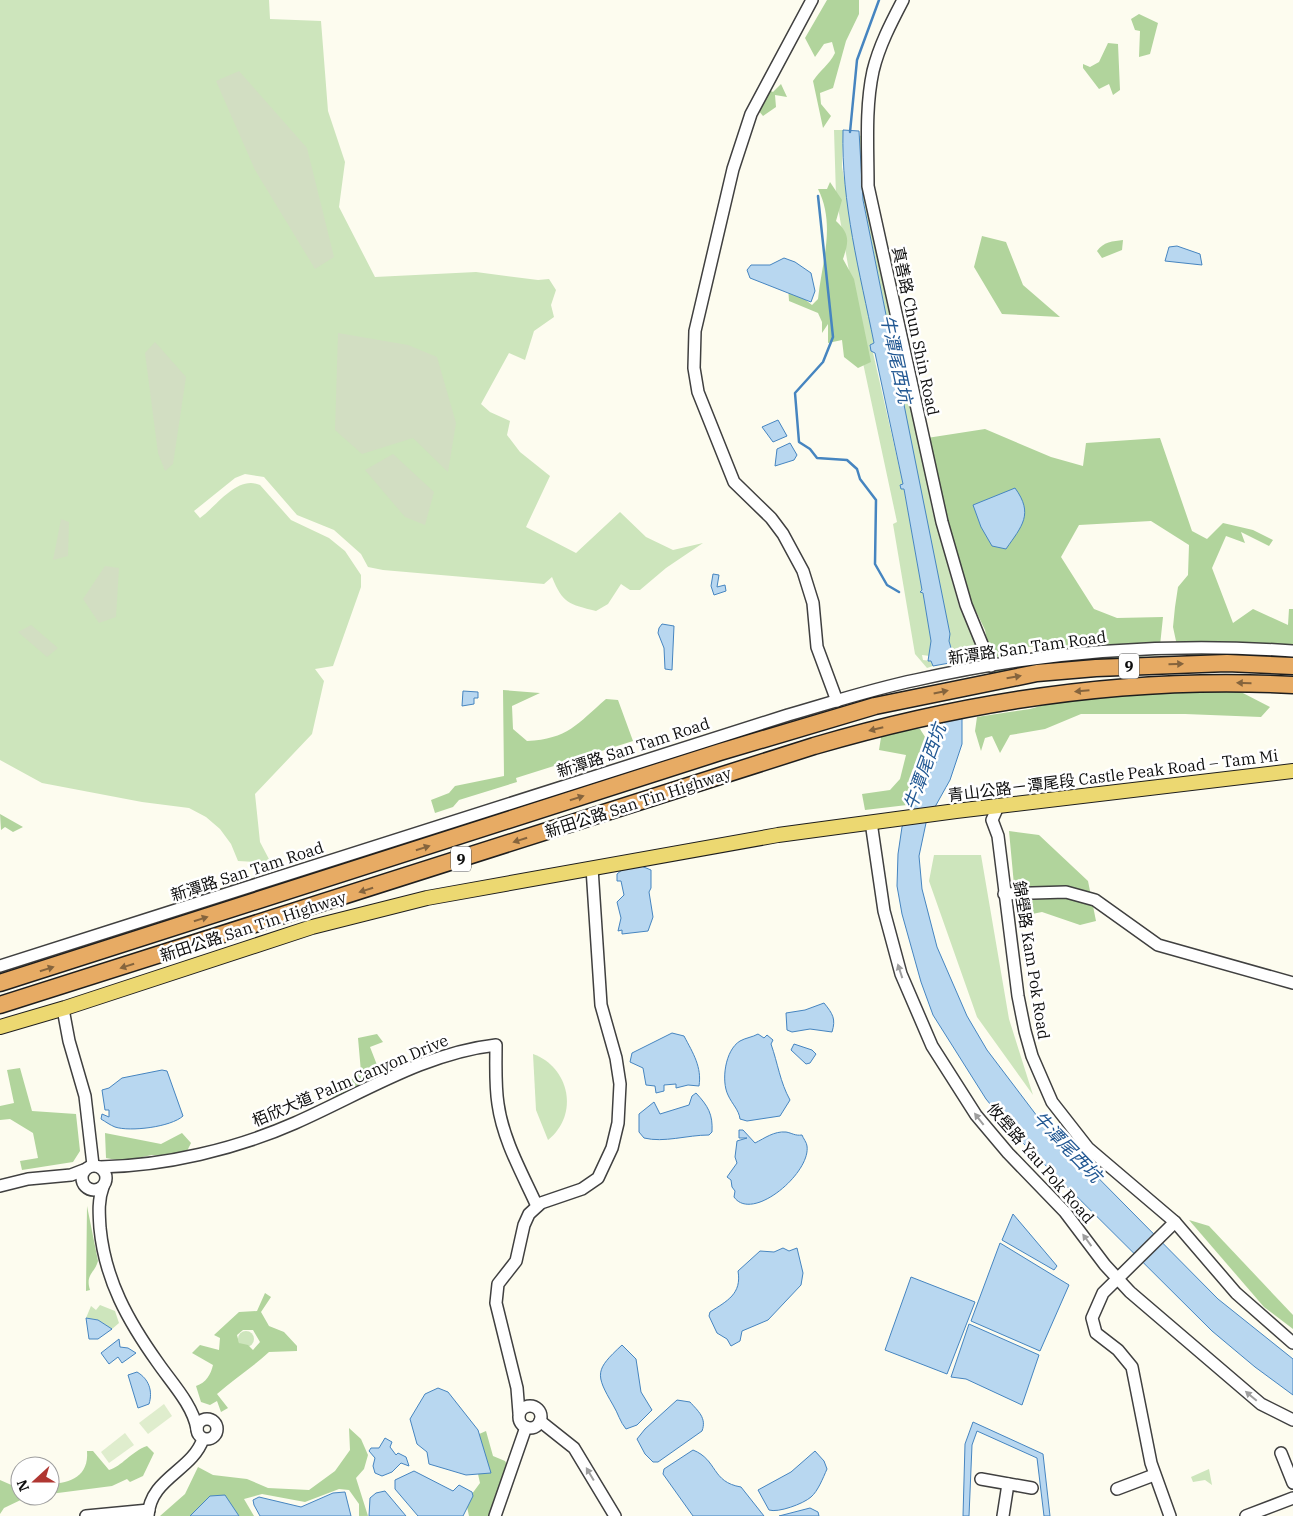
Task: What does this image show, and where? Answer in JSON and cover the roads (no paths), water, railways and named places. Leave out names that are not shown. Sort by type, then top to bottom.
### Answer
[{"type":"highway","name":"新田公路 San Tin Highway","points":[[0,983],[720,752],[875,706],[915,697],[965,678],[1096,668],[1227,663],[1293,666]]},
{"type":"highway","name":"新田公路 San Tin Highway","points":[[0,1006],[814,746],[923,716],[974,706],[1078,691],[1212,682],[1293,685]]},
{"type":"main road","name":"青山公路－潭尾段 Castle Peak Road – Tam Mi","points":[[0,1027],[339,920],[427,898],[730,843],[872,822],[956,811],[996,810],[1293,771]]},
{"type":"street","points":[[812,0],[748,123],[733,169],[705,286],[695,331],[693,355],[698,392],[734,482],[771,518],[783,534],[806,580],[813,603],[817,647],[837,701]]},
{"type":"street","name":"真善路 Chun Shin Road","points":[[903,0],[885,34],[873,71],[868,128],[868,186],[942,522],[966,605],[991,666]]},
{"type":"street","name":"新潭路 San Tam Road","points":[[0,966],[837,701],[916,680],[965,678],[991,666],[1085,653],[1156,648],[1247,647],[1293,651]]},
{"type":"street","name":"錦壆路 Kam Pok Road","points":[[996,810],[992,820],[998,836],[1018,996],[1032,1056],[1052,1102],[1088,1148],[1171,1225],[1236,1293],[1293,1343]]},
{"type":"street","name":"攸壆路 Yau Pok Road","points":[[872,822],[880,888],[890,937],[910,997],[932,1046],[976,1115],[1008,1153],[1065,1212],[1117,1278],[1170,1328],[1261,1404],[1293,1420]]},
{"type":"street","points":[[526,1427],[520,1421],[524,1410],[495,1296],[501,1279],[518,1257],[526,1219],[537,1206],[582,1189],[593,1182],[607,1160],[618,1123],[620,1077],[601,1005],[592,868]]},
{"type":"street","points":[[1004,894],[1066,892],[1095,900],[1158,945],[1293,983]]},
{"type":"street","points":[[60,1009],[85,1096],[93,1167]]},
{"type":"street","name":"栢欣大道 Palm Canyon Drive","points":[[0,1186],[28,1179],[66,1175],[93,1167],[129,1167],[193,1155],[250,1139],[294,1123],[438,1057],[496,1046],[496,1083],[500,1115],[507,1138],[537,1206]]},
{"type":"street","points":[[93,1167],[106,1174],[98,1203],[99,1219]]},
{"type":"street","points":[[93,1167],[82,1177],[96,1204],[104,1253],[118,1300],[139,1335],[174,1385],[194,1419],[200,1434],[211,1438],[216,1432],[216,1426],[174,1385]]},
{"type":"street","name":"栢欣大道 Palm Canyon Drive","points":[[104,1185],[116,1174],[129,1167]]},
{"type":"street","points":[[66,1175],[94,1191],[104,1185]]},
{"type":"street","points":[[1170,1516],[1154,1475],[1132,1367],[1118,1350],[1096,1333],[1092,1325],[1093,1311],[1103,1293],[1171,1225]]},
{"type":"street","points":[[524,1410],[538,1410],[540,1421],[574,1448],[615,1516]]},
{"type":"street","points":[[86,1516],[148,1513],[152,1498],[159,1486],[191,1460],[200,1434],[201,1421],[210,1420]]},
{"type":"street","points":[[526,1427],[536,1426],[540,1421]]},
{"type":"street","points":[[495,1516],[526,1427]]},
{"type":"street","points":[[1281,1452],[1293,1483]]},
{"type":"street","points":[[1117,1489],[1154,1475]]},
{"type":"street","points":[[981,1479],[1032,1488]]},
{"type":"street","points":[[1003,1516],[1008,1484]]},
{"type":"street","points":[[1246,1516],[1293,1498]]},
{"type":"water","points":[[843,130],[859,131],[863,200],[950,634],[949,641],[955,662],[933,666],[931,661],[928,661],[931,641],[923,593],[920,592],[922,590],[904,489],[901,489],[900,485],[903,484],[875,353],[871,351],[870,345],[874,343],[852,238],[845,184]]},
{"type":"water","points":[[1177,246],[1200,254],[1202,265],[1165,261],[1169,247]]},
{"type":"water","points":[[784,258],[795,262],[811,273],[815,291],[811,302],[750,278],[747,270],[751,265],[770,265]]},
{"type":"water","points":[[778,420],[787,436],[773,442],[762,427]]},
{"type":"water","points":[[790,443],[797,455],[794,460],[775,466],[777,449]]},
{"type":"water","points":[[1015,488],[1024,505],[1024,520],[1006,549],[992,546],[981,527],[973,505]]},
{"type":"water","points":[[713,574],[719,575],[717,587],[725,585],[726,591],[714,595],[711,586]]},
{"type":"water","points":[[662,624],[674,626],[672,670],[665,669],[664,648],[658,633]]},
{"type":"water","points":[[463,691],[478,692],[478,698],[474,698],[474,704],[462,706]]},
{"type":"water","points":[[962,717],[962,744],[950,780],[926,823],[919,856],[922,889],[937,947],[967,1016],[987,1050],[1037,1116],[1218,1299],[1293,1359],[1293,1395],[1255,1367],[1212,1331],[1018,1138],[986,1099],[933,1015],[921,982],[902,914],[897,886],[898,854],[902,827],[919,790],[936,763],[943,722]]},
{"type":"water","points":[[634,863],[651,870],[651,888],[649,892],[653,917],[648,931],[622,934],[622,930],[618,931],[621,918],[617,902],[624,895],[621,881],[617,881],[617,874],[628,865]]},
{"type":"water","points":[[824,1003],[833,1017],[832,1032],[810,1029],[792,1032],[787,1030],[786,1013],[805,1010]]},
{"type":"water","points":[[672,1033],[684,1036],[691,1048],[698,1066],[699,1086],[688,1085],[676,1088],[676,1084],[664,1085],[664,1091],[656,1093],[655,1086],[646,1085],[643,1068],[630,1062],[632,1053]]},
{"type":"water","points":[[758,1034],[764,1038],[767,1035],[773,1040],[771,1044],[781,1080],[790,1100],[780,1116],[747,1121],[740,1119],[728,1095],[725,1082],[726,1066],[735,1045]]},
{"type":"water","points":[[794,1044],[812,1050],[816,1054],[810,1063],[806,1064],[791,1050]]},
{"type":"water","points":[[162,1070],[167,1071],[183,1116],[160,1126],[140,1129],[115,1127],[101,1119],[102,1114],[109,1117],[109,1110],[105,1110],[102,1090],[109,1088],[122,1078]]},
{"type":"water","points":[[696,1093],[707,1106],[711,1115],[712,1132],[709,1135],[652,1139],[644,1138],[639,1132],[639,1114],[654,1102],[660,1114],[689,1105],[692,1096]]},
{"type":"water","points":[[739,1130],[743,1130],[755,1143],[774,1134],[786,1132],[802,1135],[807,1145],[806,1157],[800,1169],[790,1181],[779,1191],[754,1204],[742,1203],[734,1197],[735,1191],[731,1180],[727,1177],[737,1163],[735,1157],[737,1141],[747,1138],[739,1138]]},
{"type":"water","points":[[1013,1214],[1057,1266],[1054,1270],[1002,1240]]},
{"type":"water","points":[[1000,1243],[1069,1285],[1040,1351],[971,1321]]},
{"type":"water","points":[[783,1248],[789,1251],[797,1248],[803,1273],[801,1285],[768,1320],[742,1331],[740,1341],[731,1346],[727,1339],[717,1333],[709,1316],[710,1312],[732,1296],[738,1286],[738,1271],[760,1251],[774,1252]]},
{"type":"water","points":[[911,1277],[975,1302],[947,1374],[885,1350]]},
{"type":"water","points":[[86,1318],[98,1320],[112,1329],[98,1339],[89,1339]]},
{"type":"water","points":[[969,1324],[1039,1355],[1022,1405],[966,1379],[951,1377]]},
{"type":"water","points":[[119,1339],[120,1347],[128,1348],[136,1353],[122,1363],[118,1357],[109,1364],[101,1353]]},
{"type":"water","points":[[622,1345],[636,1359],[641,1392],[652,1410],[637,1425],[626,1429],[607,1395],[601,1379],[603,1367]]},
{"type":"water","points":[[137,1372],[147,1382],[150,1390],[149,1404],[138,1408],[128,1375]]},
{"type":"water","points":[[438,1388],[448,1392],[478,1430],[491,1473],[466,1475],[429,1464],[427,1452],[417,1444],[410,1419],[425,1394]]},
{"type":"water","points":[[677,1400],[690,1402],[699,1412],[703,1418],[702,1431],[658,1462],[653,1462],[645,1454],[637,1439],[645,1429]]},
{"type":"water","points":[[973,1422],[1043,1454],[1050,1516],[1044,1516],[1037,1458],[977,1431],[972,1445],[969,1516],[963,1516],[965,1444]]},
{"type":"water","points":[[385,1438],[392,1442],[390,1447],[396,1455],[398,1453],[406,1457],[409,1466],[401,1463],[392,1472],[382,1476],[375,1473],[373,1466],[375,1458],[369,1451],[371,1448],[379,1448]]},
{"type":"water","points":[[693,1450],[707,1459],[724,1481],[741,1487],[764,1516],[693,1516],[663,1474],[664,1469]]},
{"type":"water","points":[[815,1451],[824,1461],[827,1469],[814,1494],[807,1500],[790,1507],[773,1511],[769,1510],[758,1490],[791,1472]]},
{"type":"water","points":[[414,1471],[453,1491],[459,1485],[472,1492],[473,1496],[463,1516],[418,1516],[395,1489],[395,1480]]},
{"type":"water","points":[[385,1491],[406,1516],[369,1516],[370,1498],[376,1493]]},
{"type":"water","points":[[345,1492],[351,1516],[260,1516],[253,1500],[259,1497],[301,1507],[333,1493]]},
{"type":"water","points":[[225,1495],[239,1516],[190,1516],[210,1496]]},
{"type":"water","points":[[810,1508],[818,1512],[819,1516],[779,1516]]},
{"type":"waterway","name":"牛潭尾西坑","points":[[850,132],[857,60],[879,0]]},
{"type":"waterway","points":[[818,196],[833,337],[823,362],[795,393],[799,442],[810,449],[817,458],[847,460],[857,469],[860,479],[876,500],[875,564],[887,585],[899,592]]}]
